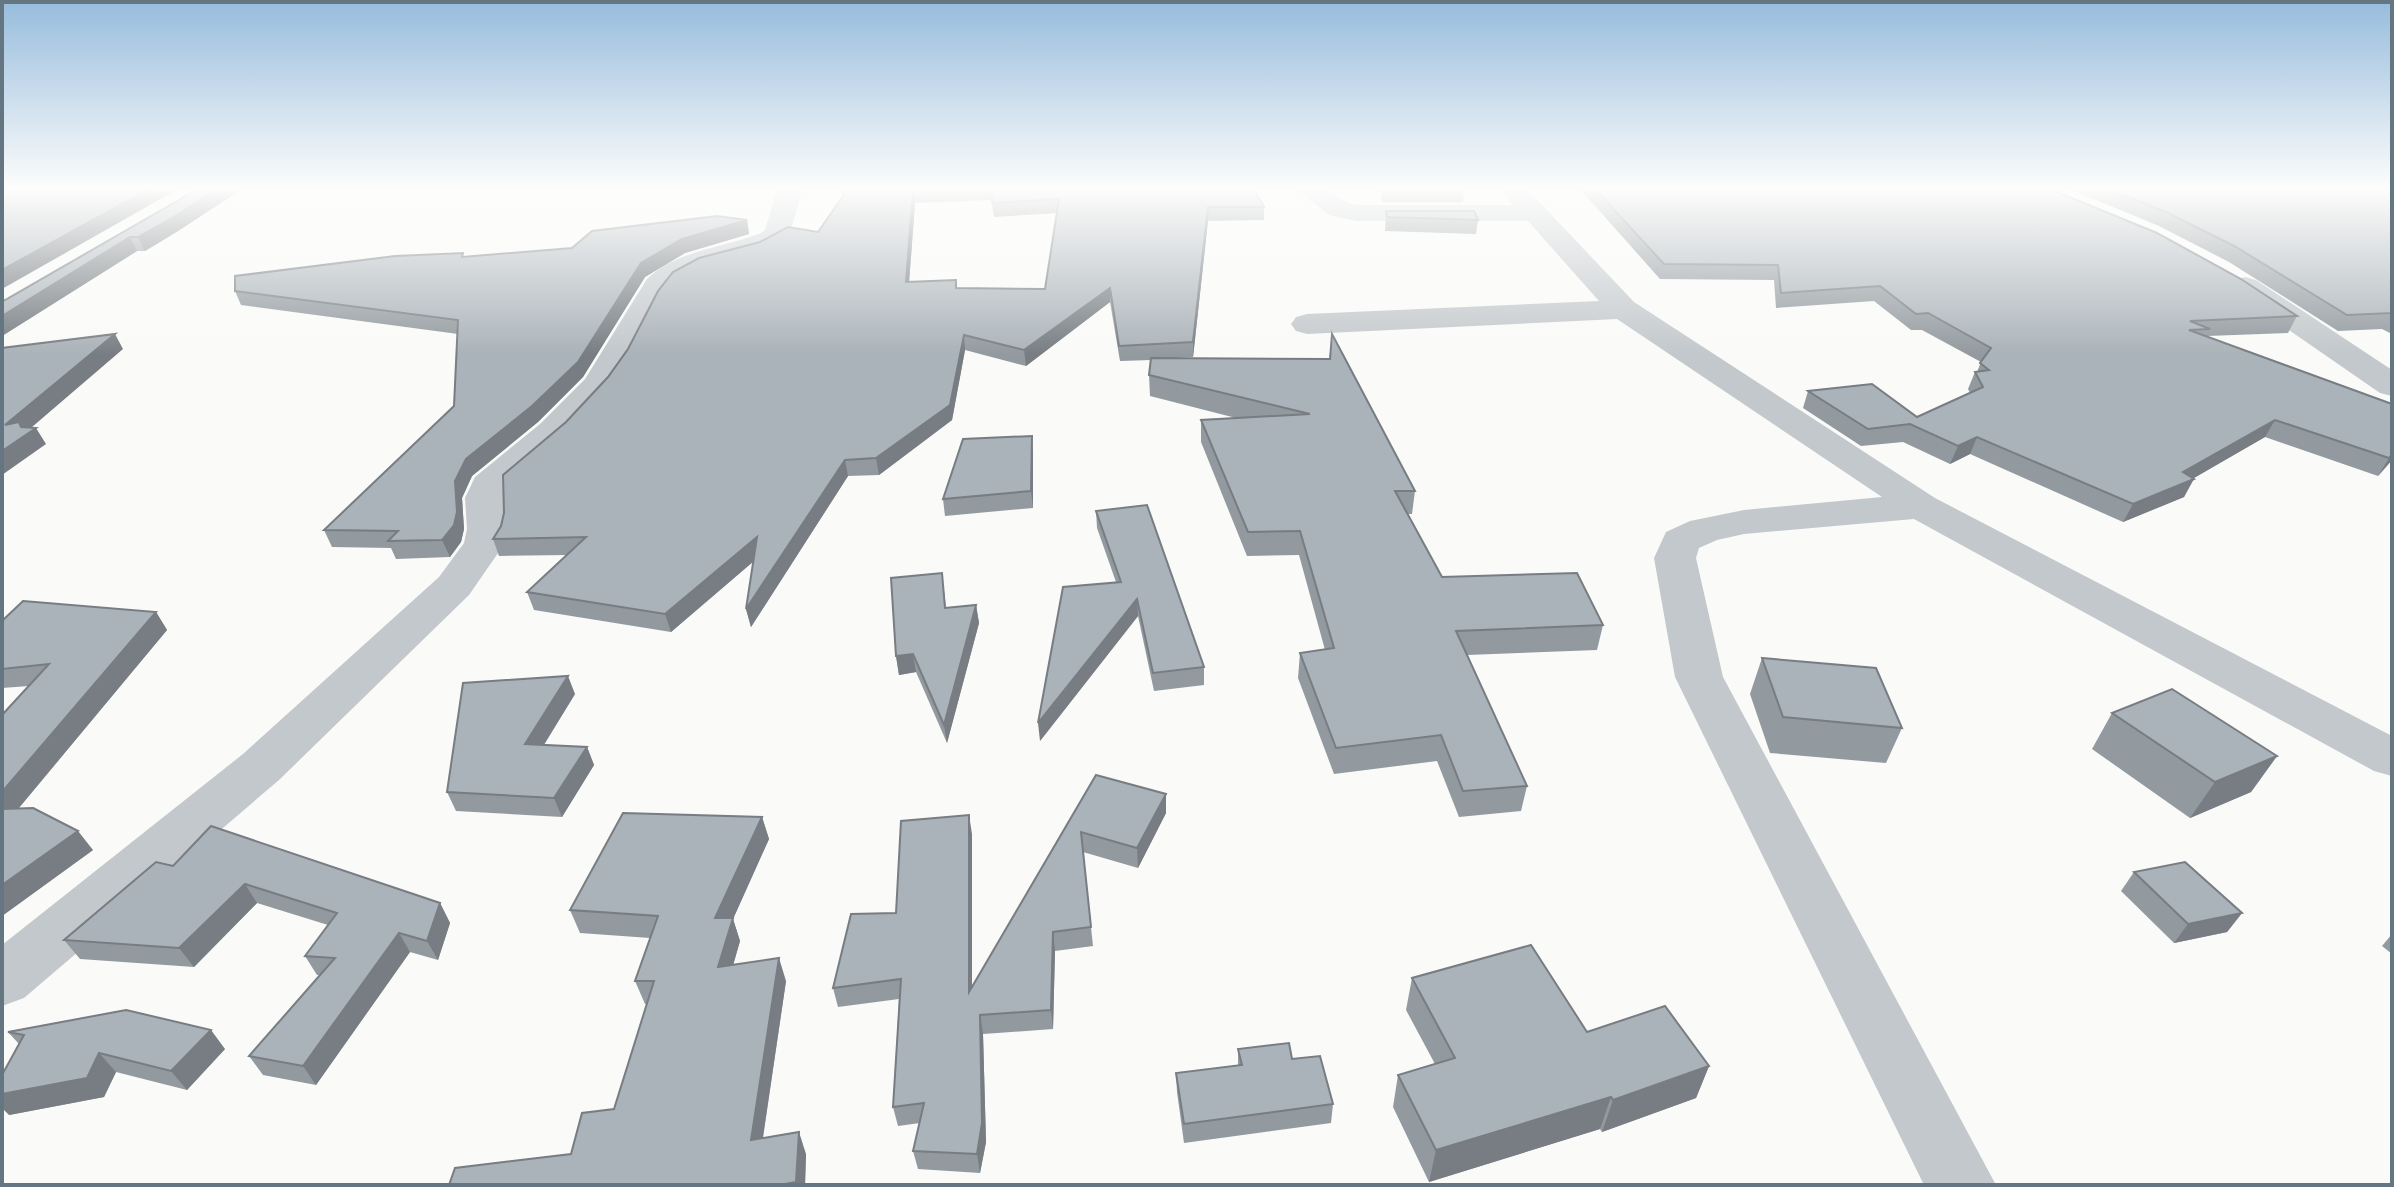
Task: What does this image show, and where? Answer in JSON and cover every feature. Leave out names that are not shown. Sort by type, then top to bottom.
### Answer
[{"type":"street","points":[[2,980],[261,767],[454,586],[480,553],[487,535],[483,502],[489,485],[584,400],[609,370],[633,323],[664,278],[685,267],[754,244]]},
{"type":"street","points":[[1564,244],[1623,309],[1921,506],[2392,758]]},
{"type":"street","points":[[2222,273],[2392,386]]},
{"type":"street","points":[[1307,324],[1623,309]]},
{"type":"street","points":[[1921,506],[1744,522],[1705,530],[1681,541],[1675,558],[1699,677],[1961,1185]]},
{"type":"building","points":[[2,244],[48,244],[2,270]]},
{"type":"building","points":[[102,244],[118,244],[2,316],[2,301]]},
{"type":"building","points":[[576,244],[673,244],[641,263],[578,362],[532,406],[466,459],[455,481],[457,512],[454,525],[442,540],[388,541],[398,531],[324,530],[454,406],[458,320],[235,291],[235,276],[395,256],[463,253],[462,257],[572,248]]},
{"type":"building","points":[[751,244],[909,244],[906,282],[956,280],[956,288],[1045,289],[1052,244],[1204,244],[1193,342],[1119,346],[1110,288],[1024,350],[964,335],[950,405],[876,458],[845,460],[746,609],[757,537],[665,614],[527,592],[586,537],[493,539],[504,513],[503,475],[566,422],[608,377],[628,349],[658,291],[673,272],[699,258]]},
{"type":"building","points":[[1646,244],[2178,244],[2241,279],[2297,316],[2190,321],[2210,329],[2189,330],[2392,404],[2392,455],[2389,458],[2275,420],[2183,472],[2194,479],[2133,504],[1977,437],[1958,446],[1910,424],[1868,429],[1808,391],[1872,384],[1917,417],[1983,387],[1975,372],[1989,370],[1980,363],[1991,348],[1928,313],[1916,314],[1880,286],[1781,293],[1778,265],[1664,264]]},
{"type":"building","points":[[2231,244],[2392,244],[2392,313],[2347,315]]},
{"type":"building","points":[[115,334],[5,425],[19,422],[21,427],[36,428],[2,451],[2,348]]},
{"type":"building","points":[[1332,334],[1415,491],[1395,491],[1442,577],[1577,573],[1603,625],[1456,631],[1527,786],[1463,791],[1441,735],[1336,748],[1300,653],[1334,648],[1300,531],[1248,532],[1201,420],[1310,414],[1149,375],[1151,358],[1330,359]]},
{"type":"building","points":[[1032,436],[1031,491],[943,499],[963,439]]},
{"type":"building","points":[[1147,505],[1204,667],[1153,673],[1137,599],[1038,723],[1063,587],[1121,582],[1096,511]]},
{"type":"building","points":[[942,573],[945,608],[976,605],[944,725],[913,654],[896,656],[891,578]]},
{"type":"building","points":[[23,601],[156,612],[2,792],[2,715],[49,664],[2,669],[2,621]]},
{"type":"building","points":[[1762,658],[1876,668],[1902,728],[1783,717]]},
{"type":"building","points":[[568,676],[525,744],[587,747],[554,798],[447,792],[463,683]]},
{"type":"building","points":[[2172,689],[2277,756],[2215,782],[2112,713]]},
{"type":"building","points":[[1096,775],[1166,794],[1137,848],[1081,832],[1091,927],[1053,932],[1051,1010],[980,1015],[982,1123],[977,1154],[913,1151],[924,1103],[893,1107],[901,979],[833,988],[851,914],[896,913],[901,821],[969,815],[969,992]]},
{"type":"building","points":[[33,808],[78,831],[2,885],[2,809]]},
{"type":"building","points":[[623,813],[762,817],[715,918],[733,918],[718,967],[779,958],[751,1140],[799,1132],[796,1182],[779,1185],[449,1185],[455,1168],[571,1154],[582,1113],[614,1109],[654,981],[635,981],[658,916],[570,910]]},
{"type":"building","points":[[211,826],[440,903],[427,941],[399,933],[303,1066],[249,1056],[335,958],[305,956],[337,913],[245,884],[179,948],[64,940],[156,862],[173,866]]},
{"type":"building","points":[[2185,862],[2242,913],[2188,924],[2134,872]]},
{"type":"building","points":[[1531,945],[1587,1032],[1665,1006],[1709,1066],[1613,1100],[1611,1097],[1436,1150],[1398,1075],[1455,1058],[1412,978]]},
{"type":"building","points":[[126,1010],[211,1030],[171,1071],[99,1053],[87,1078],[2,1094],[2,1075],[24,1035],[8,1032]]},
{"type":"building","points":[[1289,1043],[1292,1059],[1320,1056],[1333,1104],[1184,1124],[1176,1073],[1242,1065],[1238,1049]]}]
